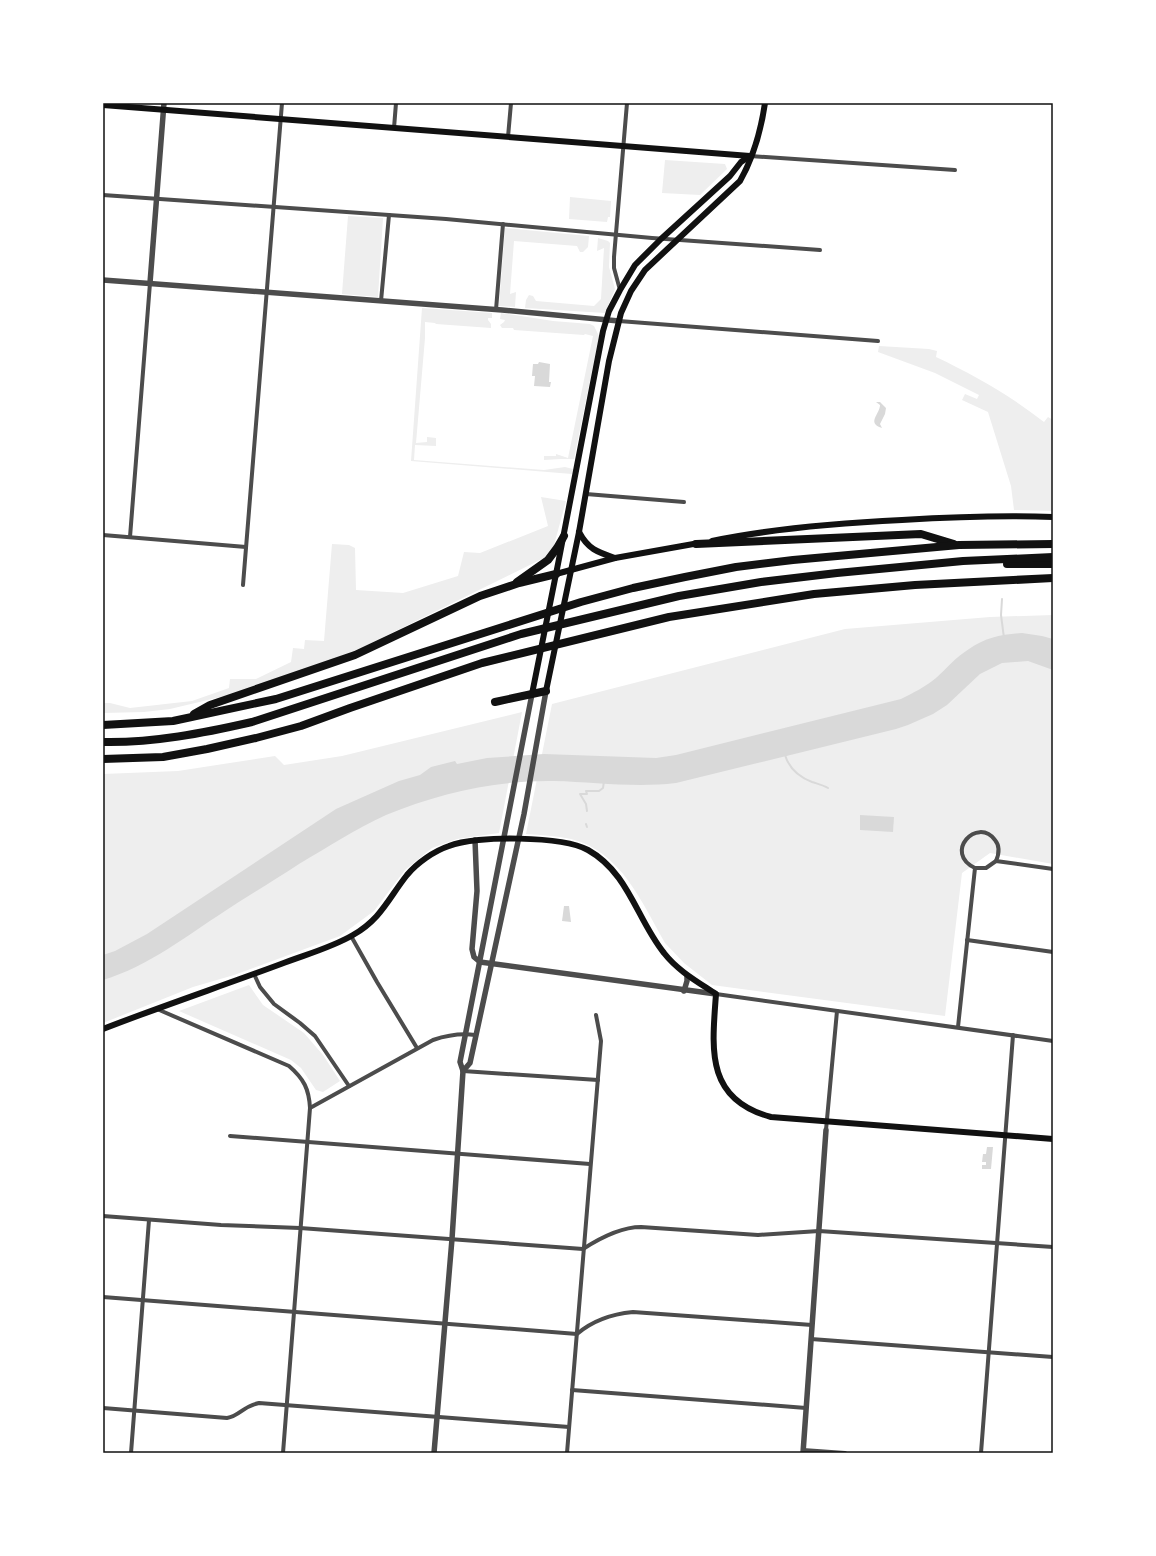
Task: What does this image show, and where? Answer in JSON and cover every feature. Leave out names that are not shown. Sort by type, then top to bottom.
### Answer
[{"type":"highway","points":[[696,544],[921,534],[961,545]]},
{"type":"highway","points":[[514,585],[548,560],[558,548],[564,536]]},
{"type":"highway","points":[[103,725],[173,721],[276,699],[533,616],[633,588],[736,567],[793,560],[961,545],[1053,544]]},
{"type":"highway","points":[[103,742],[143,741],[210,732],[252,722],[521,634],[678,596],[761,582],[897,567],[1053,558]]},
{"type":"highway","points":[[963,563],[1053,564]]},
{"type":"highway","points":[[187,718],[210,705],[355,655],[480,596],[514,585],[556,577]]},
{"type":"highway","points":[[103,759],[163,757],[256,738],[301,726],[482,663],[669,617],[814,594],[963,582],[1053,578]]},
{"type":"highway","points":[[495,702],[546,691]]},
{"type":"main road","points":[[546,691],[579,532],[609,361],[619,321],[631,291],[645,270],[676,239],[740,181],[747,168],[750,156],[755,146],[765,103]]},
{"type":"main road","points":[[103,106],[750,156]]},
{"type":"main road","points":[[532,694],[606,320],[620,290],[635,265],[730,176],[741,162],[750,156]]},
{"type":"main road","points":[[588,413],[600,414]]},
{"type":"main road","points":[[556,577],[615,558],[749,533],[810,526],[964,517],[1053,517]]},
{"type":"main road","points":[[579,532],[588,546],[599,553],[615,558]]},
{"type":"main road","points":[[103,1030],[351,936],[368,926],[408,874],[426,858],[447,846],[460,842],[494,838],[551,842],[586,849],[610,866],[620,878],[653,938],[665,954],[687,976],[716,994],[714,1055],[720,1078],[732,1098],[749,1110],[771,1117],[1053,1139]]},
{"type":"street","points":[[130,537],[164,103]]},
{"type":"street","points":[[243,585],[282,103]]},
{"type":"street","points":[[394,128],[396,103]]},
{"type":"street","points":[[508,137],[511,103]]},
{"type":"street","points":[[620,290],[614,268],[626,103]]},
{"type":"street","points":[[750,156],[955,170]]},
{"type":"street","points":[[103,195],[389,215],[661,239],[820,250]]},
{"type":"street","points":[[381,301],[389,215]]},
{"type":"street","points":[[496,310],[503,224]]},
{"type":"street","points":[[103,280],[878,341]]},
{"type":"street","points":[[586,494],[684,502]]},
{"type":"street","points":[[103,535],[246,547]]},
{"type":"street","points":[[463,1071],[470,1063],[491,964],[502,921],[526,806],[546,691]]},
{"type":"street","points":[[434,1453],[452,1239],[463,1071],[460,1062],[464,1033],[480,962],[532,694]]},
{"type":"street","points":[[974,833],[986,833],[995,839],[999,850],[996,861],[986,868],[975,868],[966,862],[962,852],[965,841],[974,833]]},
{"type":"street","points":[[475,840],[477,892],[472,949],[474,957],[480,962],[684,991],[837,1010],[1053,1041]]},
{"type":"street","points":[[996,861],[1053,869]]},
{"type":"street","points":[[958,1027],[975,868]]},
{"type":"street","points":[[351,936],[417,1048]]},
{"type":"street","points":[[967,940],[1053,952]]},
{"type":"street","points":[[254,974],[260,987],[274,1004],[315,1036],[349,1086]]},
{"type":"street","points":[[684,991],[687,976]]},
{"type":"street","points":[[157,1009],[289,1066],[304,1082],[309,1094],[310,1108],[283,1453]]},
{"type":"street","points":[[837,1010],[826,1130],[803,1451],[845,1453]]},
{"type":"street","points":[[567,1453],[601,1041],[596,1014]]},
{"type":"street","points":[[310,1108],[417,1048],[448,1034],[464,1033],[475,1035]]},
{"type":"street","points":[[981,1453],[1013,1035]]},
{"type":"street","points":[[463,1071],[598,1080]]},
{"type":"street","points":[[230,1136],[590,1164]]},
{"type":"street","points":[[103,1216],[300,1228],[583,1249],[608,1235],[634,1227],[758,1235],[819,1231],[1053,1247]]},
{"type":"street","points":[[131,1453],[149,1220]]},
{"type":"street","points":[[103,1297],[577,1334],[588,1324],[619,1314],[633,1312],[812,1325]]},
{"type":"street","points":[[811,1339],[1053,1357]]},
{"type":"street","points":[[572,1390],[806,1408]]},
{"type":"street","points":[[103,1408],[227,1418],[235,1416],[246,1407],[254,1404],[568,1427]]},
{"type":"shaded area","points":[[665,160],[725,164],[727,169],[700,195],[662,193]]},
{"type":"shaded area","points":[[570,197],[611,201],[610,217],[608,217],[607,222],[569,219]]},
{"type":"shaded area","points":[[348,216],[383,218],[378,297],[342,294]]},
{"type":"shaded area","points":[[505,228],[589,236],[588,247],[583,252],[580,252],[577,246],[514,241],[510,294],[516,292],[515,307],[499,306]]},
{"type":"shaded area","points":[[598,238],[610,243],[609,267],[615,289],[605,313],[525,308],[526,300],[529,295],[533,296],[536,301],[594,306],[601,299],[604,248],[597,251]]},
{"type":"shaded area","points":[[422,308],[492,313],[492,318],[488,318],[491,328],[425,322],[416,443],[427,442],[427,437],[436,438],[436,446],[415,445],[414,460],[544,470],[565,467],[573,469],[572,474],[411,461]]},
{"type":"shaded area","points":[[501,313],[553,321],[590,324],[594,326],[599,336],[574,459],[544,460],[544,456],[556,456],[556,454],[568,458],[593,336],[585,334],[502,328],[500,325],[505,320],[500,319]]},
{"type":"shaded area","points":[[879,346],[929,349],[937,351],[936,357],[992,386],[1019,403],[1044,422],[1048,417],[1053,420],[1053,511],[1014,510],[1011,486],[988,412],[962,400],[965,394],[977,399],[979,395],[935,373],[878,352]]},
{"type":"shaded area","points":[[539,362],[550,364],[550,387],[534,386],[535,376],[532,376],[533,364],[538,364]]},
{"type":"shaded area","points":[[876,402],[880,402],[886,408],[880,424],[882,428],[877,426],[874,421],[880,405]]},
{"type":"shaded area","points":[[541,497],[566,501],[554,545],[544,558],[361,648],[262,687],[170,709],[144,712],[103,713],[103,703],[110,703],[130,708],[192,701],[229,688],[230,679],[256,679],[291,662],[293,648],[304,649],[305,640],[324,641],[332,544],[349,545],[355,548],[356,590],[403,593],[458,576],[464,552],[480,553],[548,526]]},
{"type":"shaded area","points":[[1053,615],[1053,864],[990,853],[962,873],[945,1016],[712,985],[684,963],[665,943],[628,880],[604,855],[588,845],[571,839],[526,834],[552,704],[845,629],[990,617]]},
{"type":"shaded area","points":[[1022,633],[1053,639],[1053,670],[1028,661],[1002,663],[980,674],[947,705],[933,714],[896,729],[676,783],[645,785],[533,781],[468,789],[406,807],[375,820],[342,838],[243,899],[181,941],[151,959],[120,974],[103,980],[103,955],[115,951],[147,934],[336,809],[399,781],[420,775],[431,767],[455,761],[457,764],[487,758],[544,754],[656,758],[676,755],[901,699],[919,690],[932,681],[975,645],[994,637]]},
{"type":"shaded area","points":[[522,712],[499,833],[457,839],[432,848],[405,870],[374,911],[340,936],[234,975],[193,987],[103,1023],[103,774],[178,771],[275,756],[284,765],[342,756]]},
{"type":"shaded area","points":[[860,815],[894,817],[893,832],[860,830]]},
{"type":"shaded area","points":[[564,906],[569,906],[571,922],[562,921]]},
{"type":"shaded area","points":[[249,985],[263,1005],[304,1033],[323,1055],[340,1081],[323,1092],[316,1090],[301,1068],[291,1060],[179,1011]]},
{"type":"shaded area","points":[[987,1147],[993,1147],[991,1169],[982,1169],[982,1165],[986,1165],[986,1162],[982,1162],[983,1154],[986,1154]]},
{"type":"waterway","points":[[1002,599],[1001,615],[1004,638]]},
{"type":"waterway","points":[[785,755],[789,764],[799,775],[807,780],[828,788]]},
{"type":"waterway","points":[[587,811],[586,804],[580,794],[587,794],[586,791],[599,791],[603,788],[604,781]]}]
